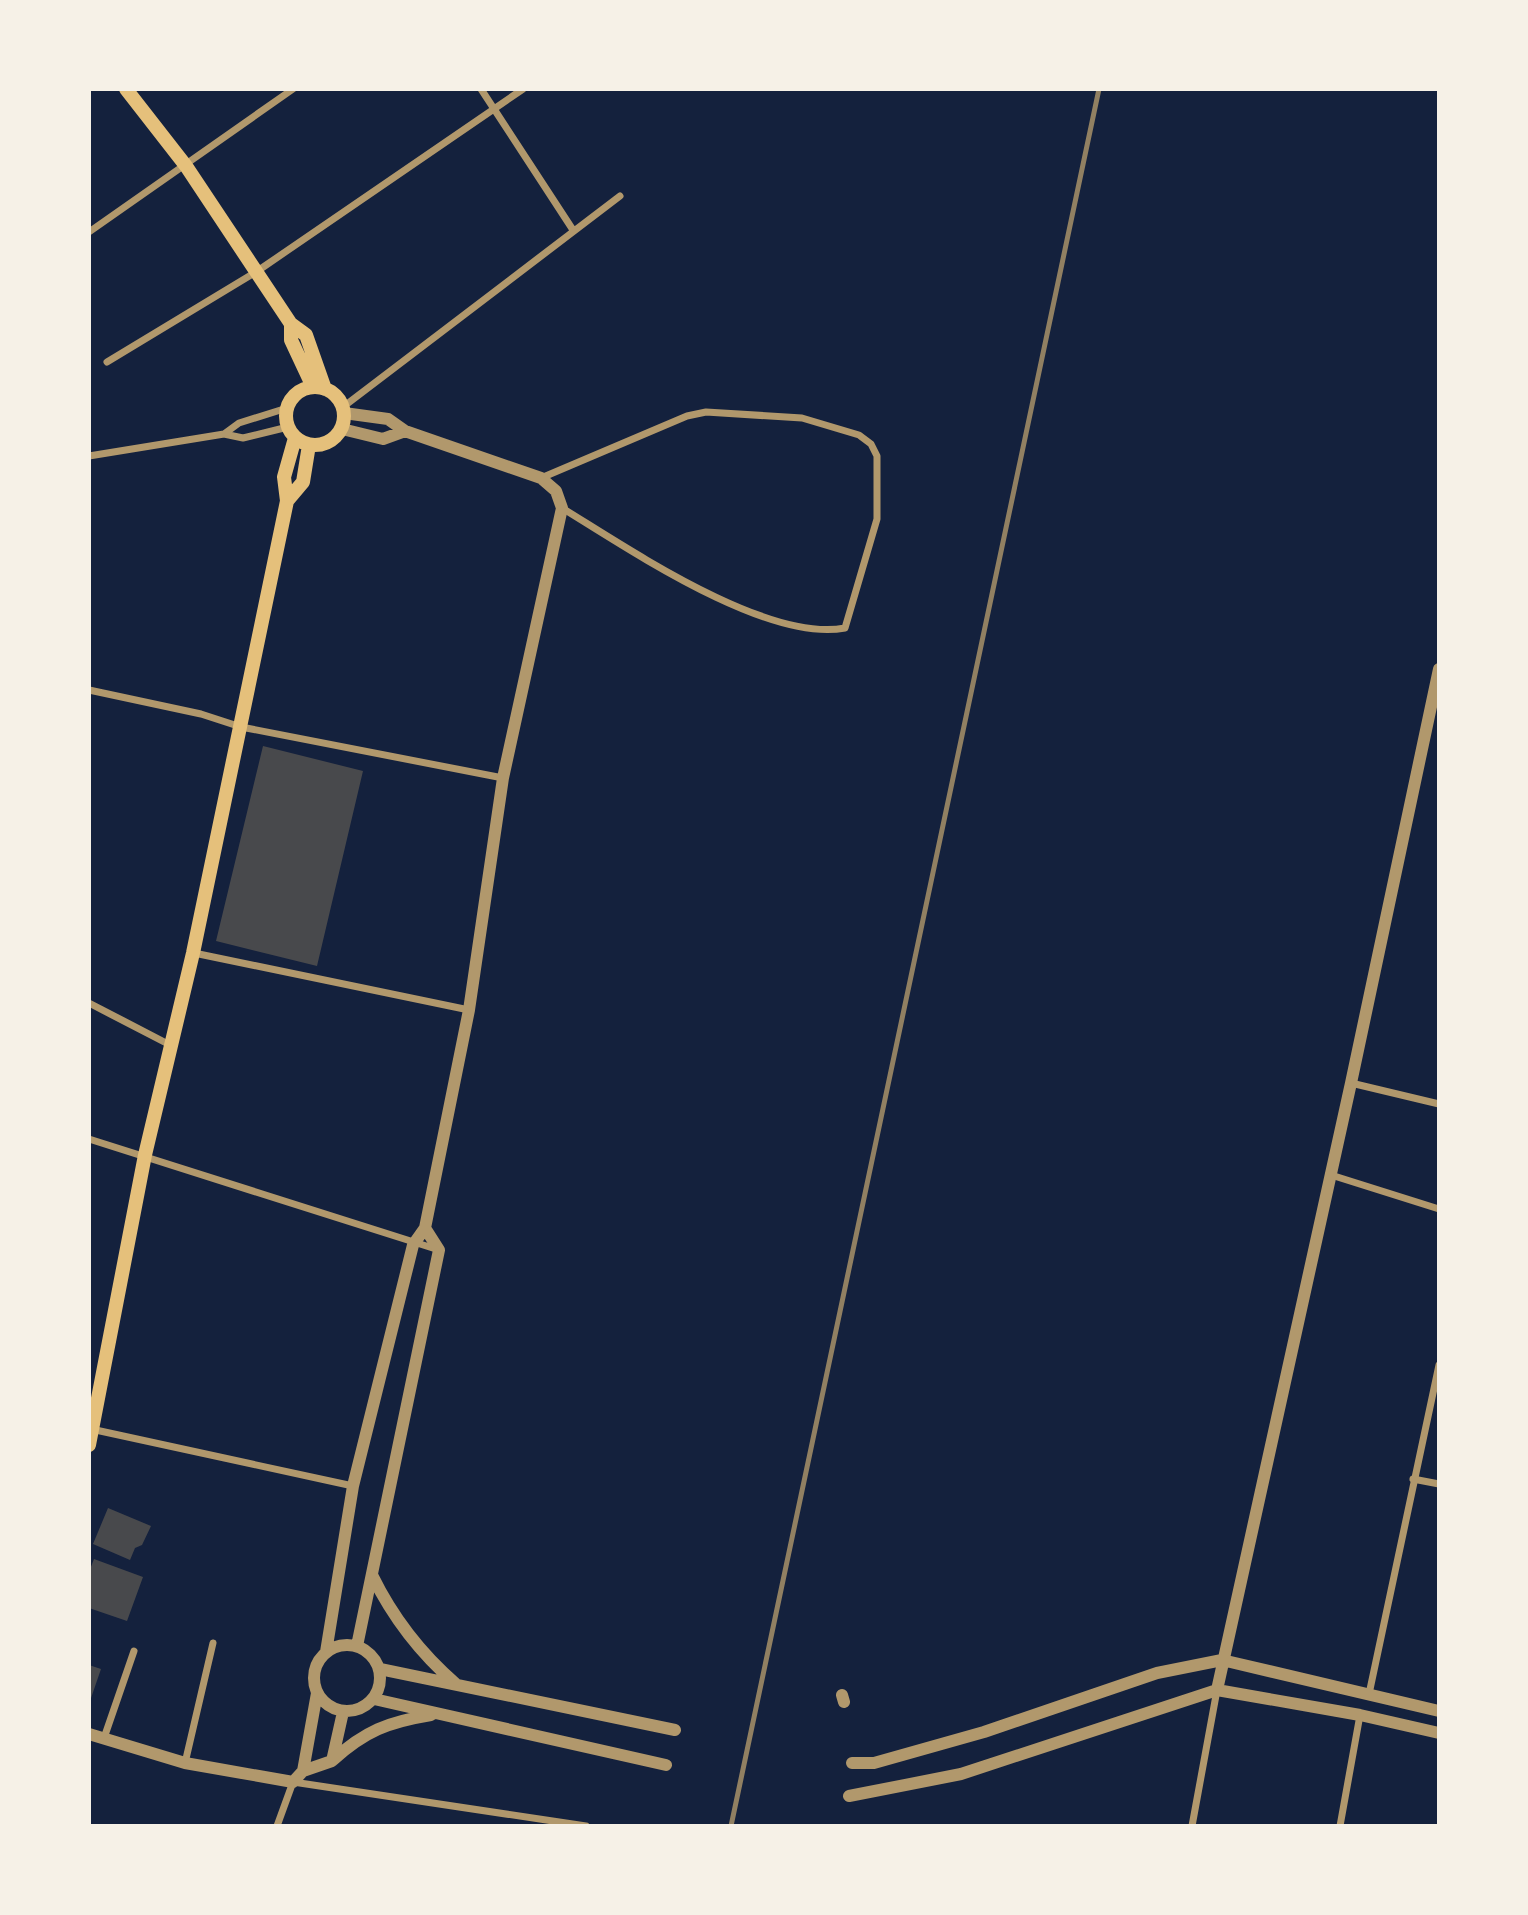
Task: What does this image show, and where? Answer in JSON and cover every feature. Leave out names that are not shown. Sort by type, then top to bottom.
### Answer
[{"type":"main road","points":[[126,89],[186,166],[291,324],[306,335],[319,388]]},
{"type":"main road","points":[[89,1445],[145,1155],[193,953],[287,501],[284,477],[291,432],[287,408],[294,395],[319,388],[333,393],[343,410],[342,429],[328,443],[309,445],[291,432]]},
{"type":"main road","points":[[287,501],[303,482],[309,445]]},
{"type":"street","points":[[89,232],[293,89]]},
{"type":"street","points":[[481,89],[573,230]]},
{"type":"street","points":[[107,362],[256,272],[523,89]]},
{"type":"street","points":[[343,410],[620,196]]},
{"type":"street","points":[[225,434],[239,423],[287,408]]},
{"type":"street","points":[[303,1772],[317,1693],[314,1671],[326,1652],[353,1486],[413,1245],[425,1228],[469,1010],[503,778],[562,508],[556,491],[541,478],[405,431],[388,419],[343,410]]},
{"type":"street","points":[[541,478],[687,416],[706,412],[802,418],[859,435],[871,444],[877,456],[877,519],[845,628],[831,631],[787,625],[683,582],[562,508]]},
{"type":"street","points":[[342,429],[383,439],[405,431]]},
{"type":"street","points":[[89,456],[225,434],[243,438],[291,432]]},
{"type":"street","points":[[1192,1826],[1222,1660],[1433,725],[1439,668]]},
{"type":"street","points":[[89,690],[201,714],[241,727],[503,778]]},
{"type":"street","points":[[193,953],[469,1010]]},
{"type":"street","points":[[89,1003],[172,1046]]},
{"type":"street","points":[[1351,1083],[1439,1104]]},
{"type":"street","points":[[89,1139],[145,1155],[413,1245],[439,1250]]},
{"type":"street","points":[[1331,1175],[1439,1209]]},
{"type":"street","points":[[357,1646],[439,1250],[425,1228]]},
{"type":"street","points":[[1369,1694],[1439,1365]]},
{"type":"street","points":[[91,1429],[353,1486]]},
{"type":"street","points":[[1413,1479],[1439,1484]]},
{"type":"street","points":[[372,1575],[387,1608],[416,1645],[457,1685]]},
{"type":"street","points":[[185,1763],[213,1643]]},
{"type":"street","points":[[317,1693],[332,1708],[343,1712],[364,1707],[374,1699],[381,1680],[380,1669],[367,1651],[346,1644],[326,1652]]},
{"type":"street","points":[[104,1738],[134,1651]]},
{"type":"street","points":[[852,1763],[874,1763],[984,1732],[1157,1673],[1222,1660],[1439,1711]]},
{"type":"street","points":[[380,1669],[675,1730]]},
{"type":"street","points":[[849,1796],[961,1774],[1217,1690],[1360,1715],[1439,1733]]},
{"type":"street","points":[[374,1699],[666,1765]]},
{"type":"street","points":[[332,1761],[343,1712]]},
{"type":"street","points":[[277,1826],[293,1782],[303,1772],[332,1761],[356,1740],[374,1729],[439,1714]]},
{"type":"street","points":[[1340,1826],[1360,1715]]},
{"type":"street","points":[[89,1734],[185,1763],[586,1826]]},
{"type":"building","points":[[263,746],[363,771],[317,966],[216,941]]},
{"type":"building","points":[[108,1508],[151,1526],[142,1545],[135,1548],[130,1560],[93,1544]]},
{"type":"building","points":[[94,1559],[143,1577],[127,1621],[89,1608],[89,1572]]},
{"type":"building","points":[[89,1665],[101,1669],[90,1701],[89,1701]]},
{"type":"railway","points":[[731,1826],[1099,89]]}]
